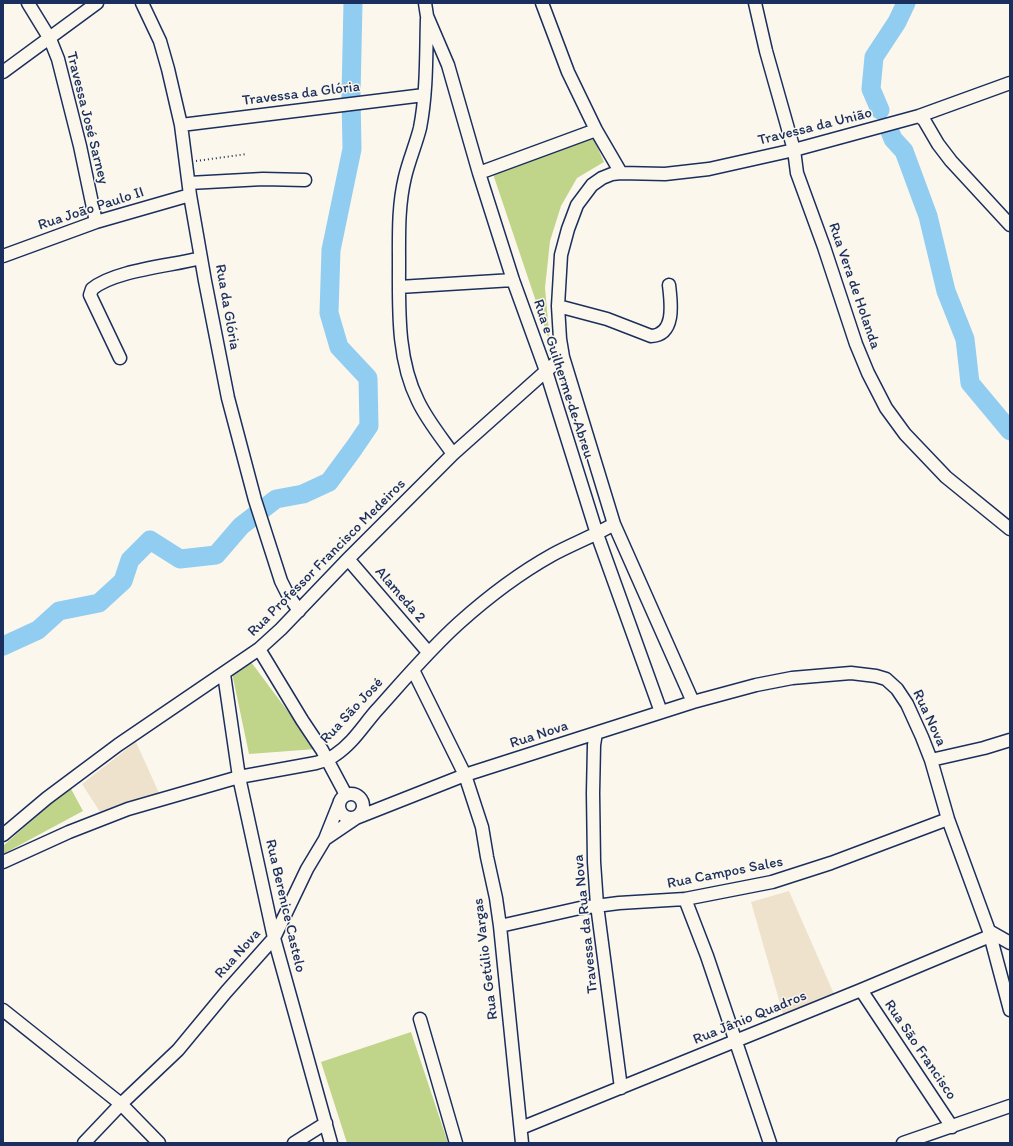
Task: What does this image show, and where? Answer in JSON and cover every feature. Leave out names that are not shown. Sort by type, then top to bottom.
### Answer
[{"type":"street","name":"Travessa José Sarney","points":[[28,3],[50,39],[58,59],[66,88],[96,222]]},
{"type":"street","points":[[3,72],[50,39],[97,3]]},
{"type":"street","name":"Rua da Glória","points":[[142,3],[152,21],[160,41],[168,68],[181,125],[187,162],[189,189],[228,398],[255,500],[281,581],[299,611]]},
{"type":"street","points":[[425,3],[427,16],[424,95],[420,128],[405,177],[398,226],[400,321],[404,362],[418,401],[429,421],[453,454]]},
{"type":"street","points":[[542,3],[568,72],[596,130],[621,173]]},
{"type":"street","name":"Rua Vera de Holanda","points":[[755,3],[766,51],[794,150],[797,173],[824,247],[856,344],[868,373],[883,403],[905,434],[946,477],[1010,529]]},
{"type":"street","name":"Rua e Guilherme de Abreu","points":[[427,16],[448,64],[479,173],[513,280],[546,370],[597,534],[661,712]]},
{"type":"street","name":"Travessa da União","points":[[621,173],[665,174],[709,169],[794,150],[919,116],[1010,83]]},
{"type":"street","name":"Travessa da Glória","points":[[181,125],[424,95]]},
{"type":"street","points":[[919,116],[924,120],[938,144],[951,161],[1010,225]]},
{"type":"street","points":[[479,173],[596,130]]},
{"type":"street","name":"Rua e Guilherme de Abreu","points":[[621,173],[612,174],[602,178],[592,185],[577,205],[568,228],[561,255],[558,306],[560,340],[563,357],[614,524],[693,702]]},
{"type":"street","name":"Rua João Paulo II","points":[[3,256],[189,189],[263,180],[305,180]]},
{"type":"street","points":[[120,358],[90,295],[92,289],[104,281],[118,276],[201,258]]},
{"type":"street","points":[[399,287],[513,280]]},
{"type":"street","points":[[558,306],[607,319],[651,336],[657,336],[660,335],[669,323],[671,305],[669,285]]},
{"type":"street","name":"Rua Professor Francisco Medeiros","points":[[3,834],[47,798],[118,745],[259,650],[453,454],[546,370],[563,357]]},
{"type":"street","name":"Rua São José","points":[[3,862],[69,832],[128,809],[239,777],[327,760],[336,755],[348,744],[428,652],[458,623],[509,582],[572,544],[597,534],[614,524]]},
{"type":"street","name":"Alameda 2","points":[[348,559],[428,652]]},
{"type":"street","points":[[259,650],[327,760],[342,799],[340,812],[346,817],[356,818],[363,810],[360,798]]},
{"type":"street","points":[[413,670],[465,775]]},
{"type":"street","name":"Rua Nova","points":[[84,1143],[121,1104],[178,1050],[226,992],[274,938],[307,869],[326,839],[356,818],[465,775],[661,712],[756,685],[792,678],[851,673],[876,676],[886,679],[897,689],[907,704],[918,726],[931,760],[948,819],[990,933],[1010,1010]]},
{"type":"street","name":"Rua Berenice Castelo","points":[[224,674],[239,777],[274,938],[331,1143]]},
{"type":"street","name":"Travessa da Rua Nova","points":[[596,733],[594,745],[593,793],[594,862],[597,905],[621,1088]]},
{"type":"street","points":[[931,760],[984,748],[1010,740]]},
{"type":"street","name":"Rua Getúlio Vargas","points":[[465,775],[482,827],[486,857],[496,898],[522,1143]]},
{"type":"street","points":[[326,839],[342,799],[354,794],[377,810]]},
{"type":"street","name":"Rua Campos Sales","points":[[500,926],[597,905],[685,899],[739,889],[792,876],[892,841],[948,819]]},
{"type":"street","points":[[685,899],[707,956],[770,1143]]},
{"type":"street","points":[[990,933],[1010,943]]},
{"type":"street","name":"Rua Jânio Quadros","points":[[520,1128],[861,990],[990,933]]},
{"type":"street","name":"Rua São Francisco","points":[[861,990],[952,1127]]},
{"type":"street","points":[[3,1010],[121,1104],[159,1143]]},
{"type":"street","points":[[420,1019],[456,1143]]},
{"type":"street","points":[[903,1143],[1010,1106]]},
{"type":"street","points":[[294,1143],[326,1123]]},
{"type":"path","points":[[187,162],[219,159],[247,154]]},
{"type":"shaded area","points":[[136,742],[159,793],[100,812],[82,784]]},
{"type":"shaded area","points":[[789,891],[834,994],[783,1014],[751,902]]},
{"type":"green space","points":[[591,133],[604,162],[577,178],[561,206],[550,241],[545,288],[550,343],[492,171]]},
{"type":"green space","points":[[251,662],[316,749],[249,754],[232,673]]},
{"type":"green space","points":[[70,787],[83,811],[3,854],[3,846]]},
{"type":"green space","points":[[411,1032],[448,1143],[347,1143],[321,1062]]},
{"type":"waterway","points":[[3,646],[38,630],[59,611],[99,603],[123,581],[130,560],[150,540],[180,559],[216,555],[241,526],[276,499],[303,494],[329,482],[369,426],[368,378],[339,347],[329,313],[331,250],[352,149],[351,95],[353,3]]},
{"type":"waterway","points":[[880,110],[871,89],[874,57],[897,22],[906,3]]},
{"type":"waterway","points":[[889,129],[893,139],[904,151],[928,216],[946,291],[965,339],[970,383],[1010,431]]}]
